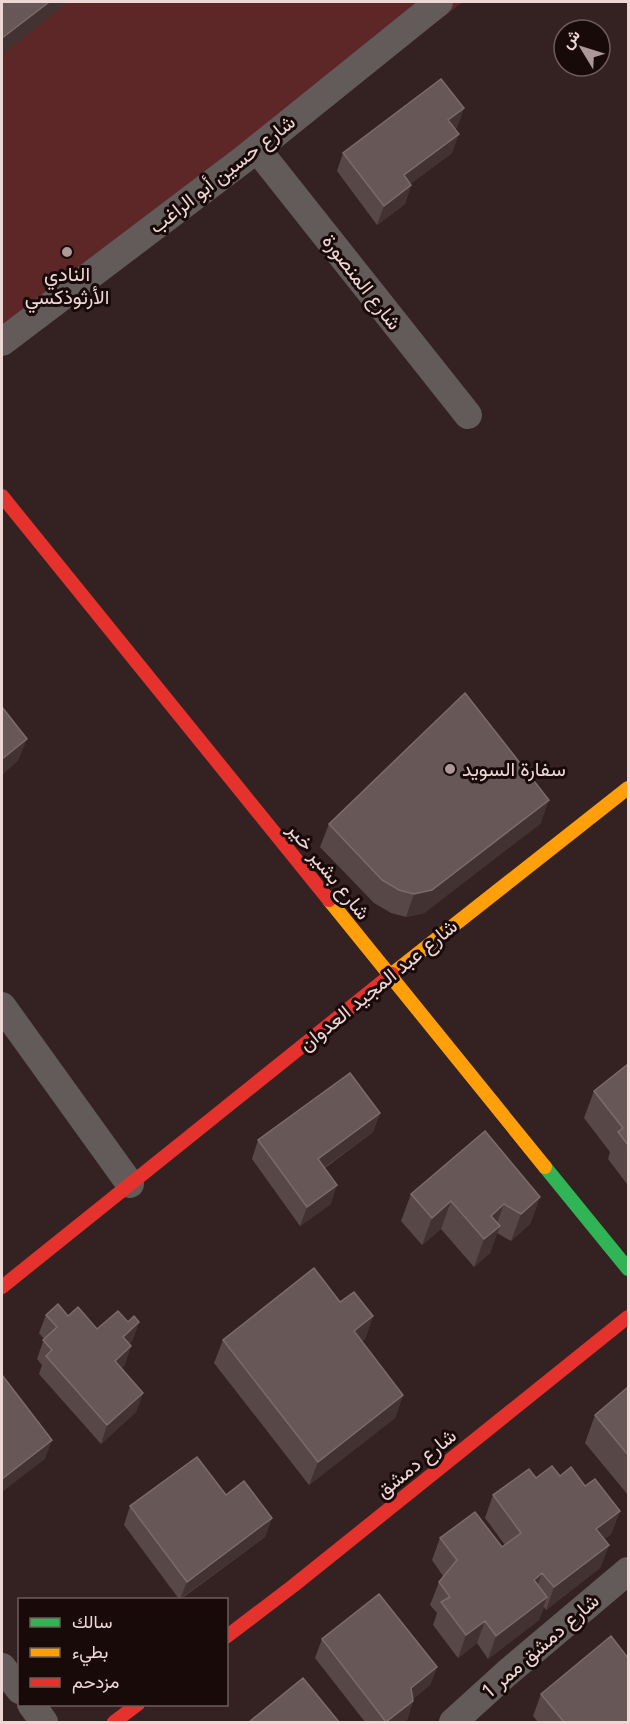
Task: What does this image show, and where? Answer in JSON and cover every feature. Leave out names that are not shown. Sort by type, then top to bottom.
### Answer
[{"type":"street","name":"شارع حسين أبو الراغب","points":[[2,342],[256,149],[439,2]]},
{"type":"street","name":"شارع المنصورة","points":[[256,149],[468,415]]},
{"type":"street","name":"شارع بشير خير","points":[[2,496],[628,1269]]},
{"type":"street","name":"شارع عبد المجيد العدوان","points":[[2,1287],[628,788]]},
{"type":"street","points":[[2,1006],[130,1184]]},
{"type":"street","name":"شارع دمشق","points":[[228,1635],[628,1317]]},
{"type":"street","name":"شارع دمشق ممر 1","points":[[453,1722],[507,1673],[628,1571]]},
{"type":"street","points":[[2,1667],[18,1687]]},
{"type":"street","points":[[32,1706],[44,1722]]},
{"type":"street","points":[[114,1722],[135,1706]]},
{"type":"shaded area","name":"النادي الأرثوذكسي","points":[[2,2],[463,2],[2,352]]},
{"type":"building","points":[[2,2],[49,2],[2,38]]},
{"type":"building","points":[[441,79],[464,108],[448,120],[459,134],[404,175],[411,185],[384,206],[343,153]]},
{"type":"building","name":"سفارة السويد","points":[[465,693],[549,800],[432,890],[414,894],[399,890],[382,880],[329,824]]},
{"type":"building","points":[[2,707],[27,739],[2,759]]},
{"type":"building","points":[[628,1064],[628,1145],[618,1132],[623,1128],[594,1091]]},
{"type":"building","points":[[350,1073],[380,1113],[318,1159],[337,1185],[307,1207],[258,1140]]},
{"type":"building","points":[[485,1131],[540,1197],[521,1214],[504,1204],[491,1216],[500,1226],[484,1239],[451,1201],[432,1218],[411,1194]]},
{"type":"building","points":[[314,1268],[340,1302],[354,1292],[373,1316],[354,1331],[403,1395],[318,1462],[223,1340]]},
{"type":"building","points":[[58,1304],[68,1316],[78,1307],[97,1329],[118,1311],[128,1322],[134,1316],[139,1322],[123,1337],[131,1346],[115,1361],[143,1393],[107,1425],[46,1356],[52,1350],[43,1340],[57,1327],[46,1315]]},
{"type":"building","points":[[2,1375],[52,1440],[2,1479]]},
{"type":"building","points":[[628,1387],[628,1455],[595,1415]]},
{"type":"building","points":[[197,1457],[226,1495],[244,1481],[272,1518],[187,1582],[130,1506]]},
{"type":"building","points":[[552,1466],[560,1476],[571,1467],[585,1486],[595,1479],[620,1511],[596,1529],[609,1545],[554,1587],[542,1573],[534,1580],[547,1597],[496,1636],[485,1621],[466,1635],[441,1602],[450,1597],[439,1582],[457,1560],[440,1538],[475,1512],[502,1547],[521,1533],[493,1495],[529,1469],[536,1478]]},
{"type":"building","points":[[379,1594],[437,1667],[411,1688],[413,1701],[386,1722],[322,1639]]},
{"type":"building","points":[[611,1636],[628,1658],[628,1722],[564,1722],[541,1694]]},
{"type":"building","points":[[303,1678],[339,1722],[249,1722]]},
{"type":"traffic: fast","points":[[545,1167],[628,1269]]},
{"type":"traffic: slow","points":[[392,974],[628,788]]},
{"type":"traffic: slow","points":[[329,900],[545,1167]]},
{"type":"traffic: jam","points":[[2,496],[329,900]]},
{"type":"traffic: jam","points":[[2,1287],[392,974]]},
{"type":"traffic: jam","points":[[228,1635],[628,1317]]},
{"type":"traffic: jam","points":[[114,1722],[135,1706]]},
{"type":"place","name":"النادي الأرثوذكسي","points":[[67,252]]},
{"type":"place","name":"سفارة السويد","points":[[450,769]]}]
